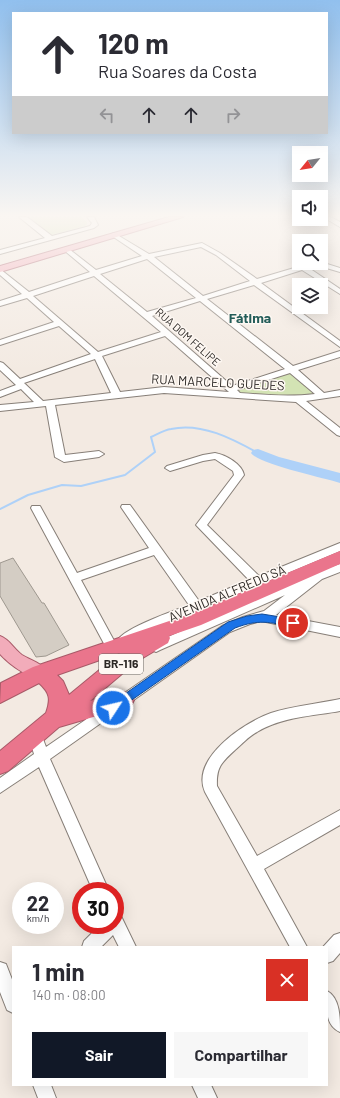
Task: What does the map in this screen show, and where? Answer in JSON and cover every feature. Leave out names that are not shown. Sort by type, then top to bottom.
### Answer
[{"type":"highway","name":"AVENIDA ALFREDO SÁ","points":[[195,613],[340,557]]},
{"type":"highway","name":"BR-116","points":[[0,764],[53,719],[120,650],[195,613]]},
{"type":"highway","name":"AVENIDA ALFREDO SÁ","points":[[0,695],[8,689],[40,673],[120,650]]},
{"type":"highway","points":[[40,673],[56,686],[60,696],[59,705],[53,719]]},
{"type":"highway","points":[[53,719],[124,700]]},
{"type":"main road","points":[[0,642],[20,663],[40,673]]},
{"type":"street","name":"RUA DOM FELIPE","points":[[90,268],[238,396]]},
{"type":"street","points":[[0,304],[107,268]]},
{"type":"street","points":[[163,268],[292,370],[322,396]]},
{"type":"street","points":[[237,268],[340,345]]},
{"type":"street","points":[[0,270],[97,355],[116,394]]},
{"type":"street","points":[[146,315],[297,270]]},
{"type":"street","points":[[307,270],[340,292]]},
{"type":"street","points":[[0,343],[59,323]]},
{"type":"street","points":[[0,394],[19,384],[97,355],[167,334]]},
{"type":"street","points":[[231,389],[340,354]]},
{"type":"street","points":[[0,365],[19,384],[46,404],[60,457],[64,459],[98,454]]},
{"type":"street","name":"RUA MARCELO GUEDES","points":[[0,408],[46,404],[116,394],[164,390],[298,399],[340,393]]},
{"type":"street","points":[[298,399],[340,434]]},
{"type":"street","points":[[170,468],[216,456],[220,457],[238,470],[239,475],[201,525],[257,581]]},
{"type":"street","points":[[126,507],[195,613]]},
{"type":"street","points":[[36,508],[75,578],[120,650]]},
{"type":"street","name":"AVENIDA ALFREDO SÁ","points":[[195,613],[257,581],[340,547]]},
{"type":"street","points":[[75,578],[155,550]]},
{"type":"street","name":"AVENIDA ALFREDO SÁ","points":[[120,650],[229,615],[318,576],[340,568]]},
{"type":"street","points":[[0,786],[226,629],[247,620],[262,617],[273,612],[318,576]]},
{"type":"street","points":[[229,615],[247,620]]},
{"type":"street","points":[[262,617],[340,632]]},
{"type":"street","points":[[298,946],[210,787],[209,774],[213,763],[220,754],[251,728],[268,720],[340,705]]},
{"type":"street","points":[[35,735],[42,757],[97,882]]},
{"type":"street","points":[[254,866],[340,817]]},
{"type":"street","points":[[91,946],[102,934]]},
{"type":"street","points":[[121,934],[127,946]]},
{"type":"street","points":[[328,954],[340,941]]},
{"type":"street","points":[[0,970],[12,1001]]},
{"type":"street","points":[[328,1002],[340,1023]]},
{"type":"street","points":[[42,1086],[47,1098]]},
{"type":"street","points":[[202,1086],[208,1098]]},
{"type":"green space","points":[[292,371],[320,394],[296,398],[243,395],[237,389]]},
{"type":"building","points":[[13,558],[42,603],[44,603],[69,645],[46,656],[36,657],[0,596],[0,563]]},
{"type":"waterway","points":[[0,509],[28,495],[62,485],[81,486],[125,475],[155,452],[151,437],[163,431],[182,427],[205,430],[227,437],[258,453]]},
{"type":"waterway","points":[[258,453],[274,460],[340,478]]},
{"type":"district","name":"Fátima","points":[[250,318]]},
{"type":"route","points":[[113,708],[238,622],[262,617],[293,623]]}]
